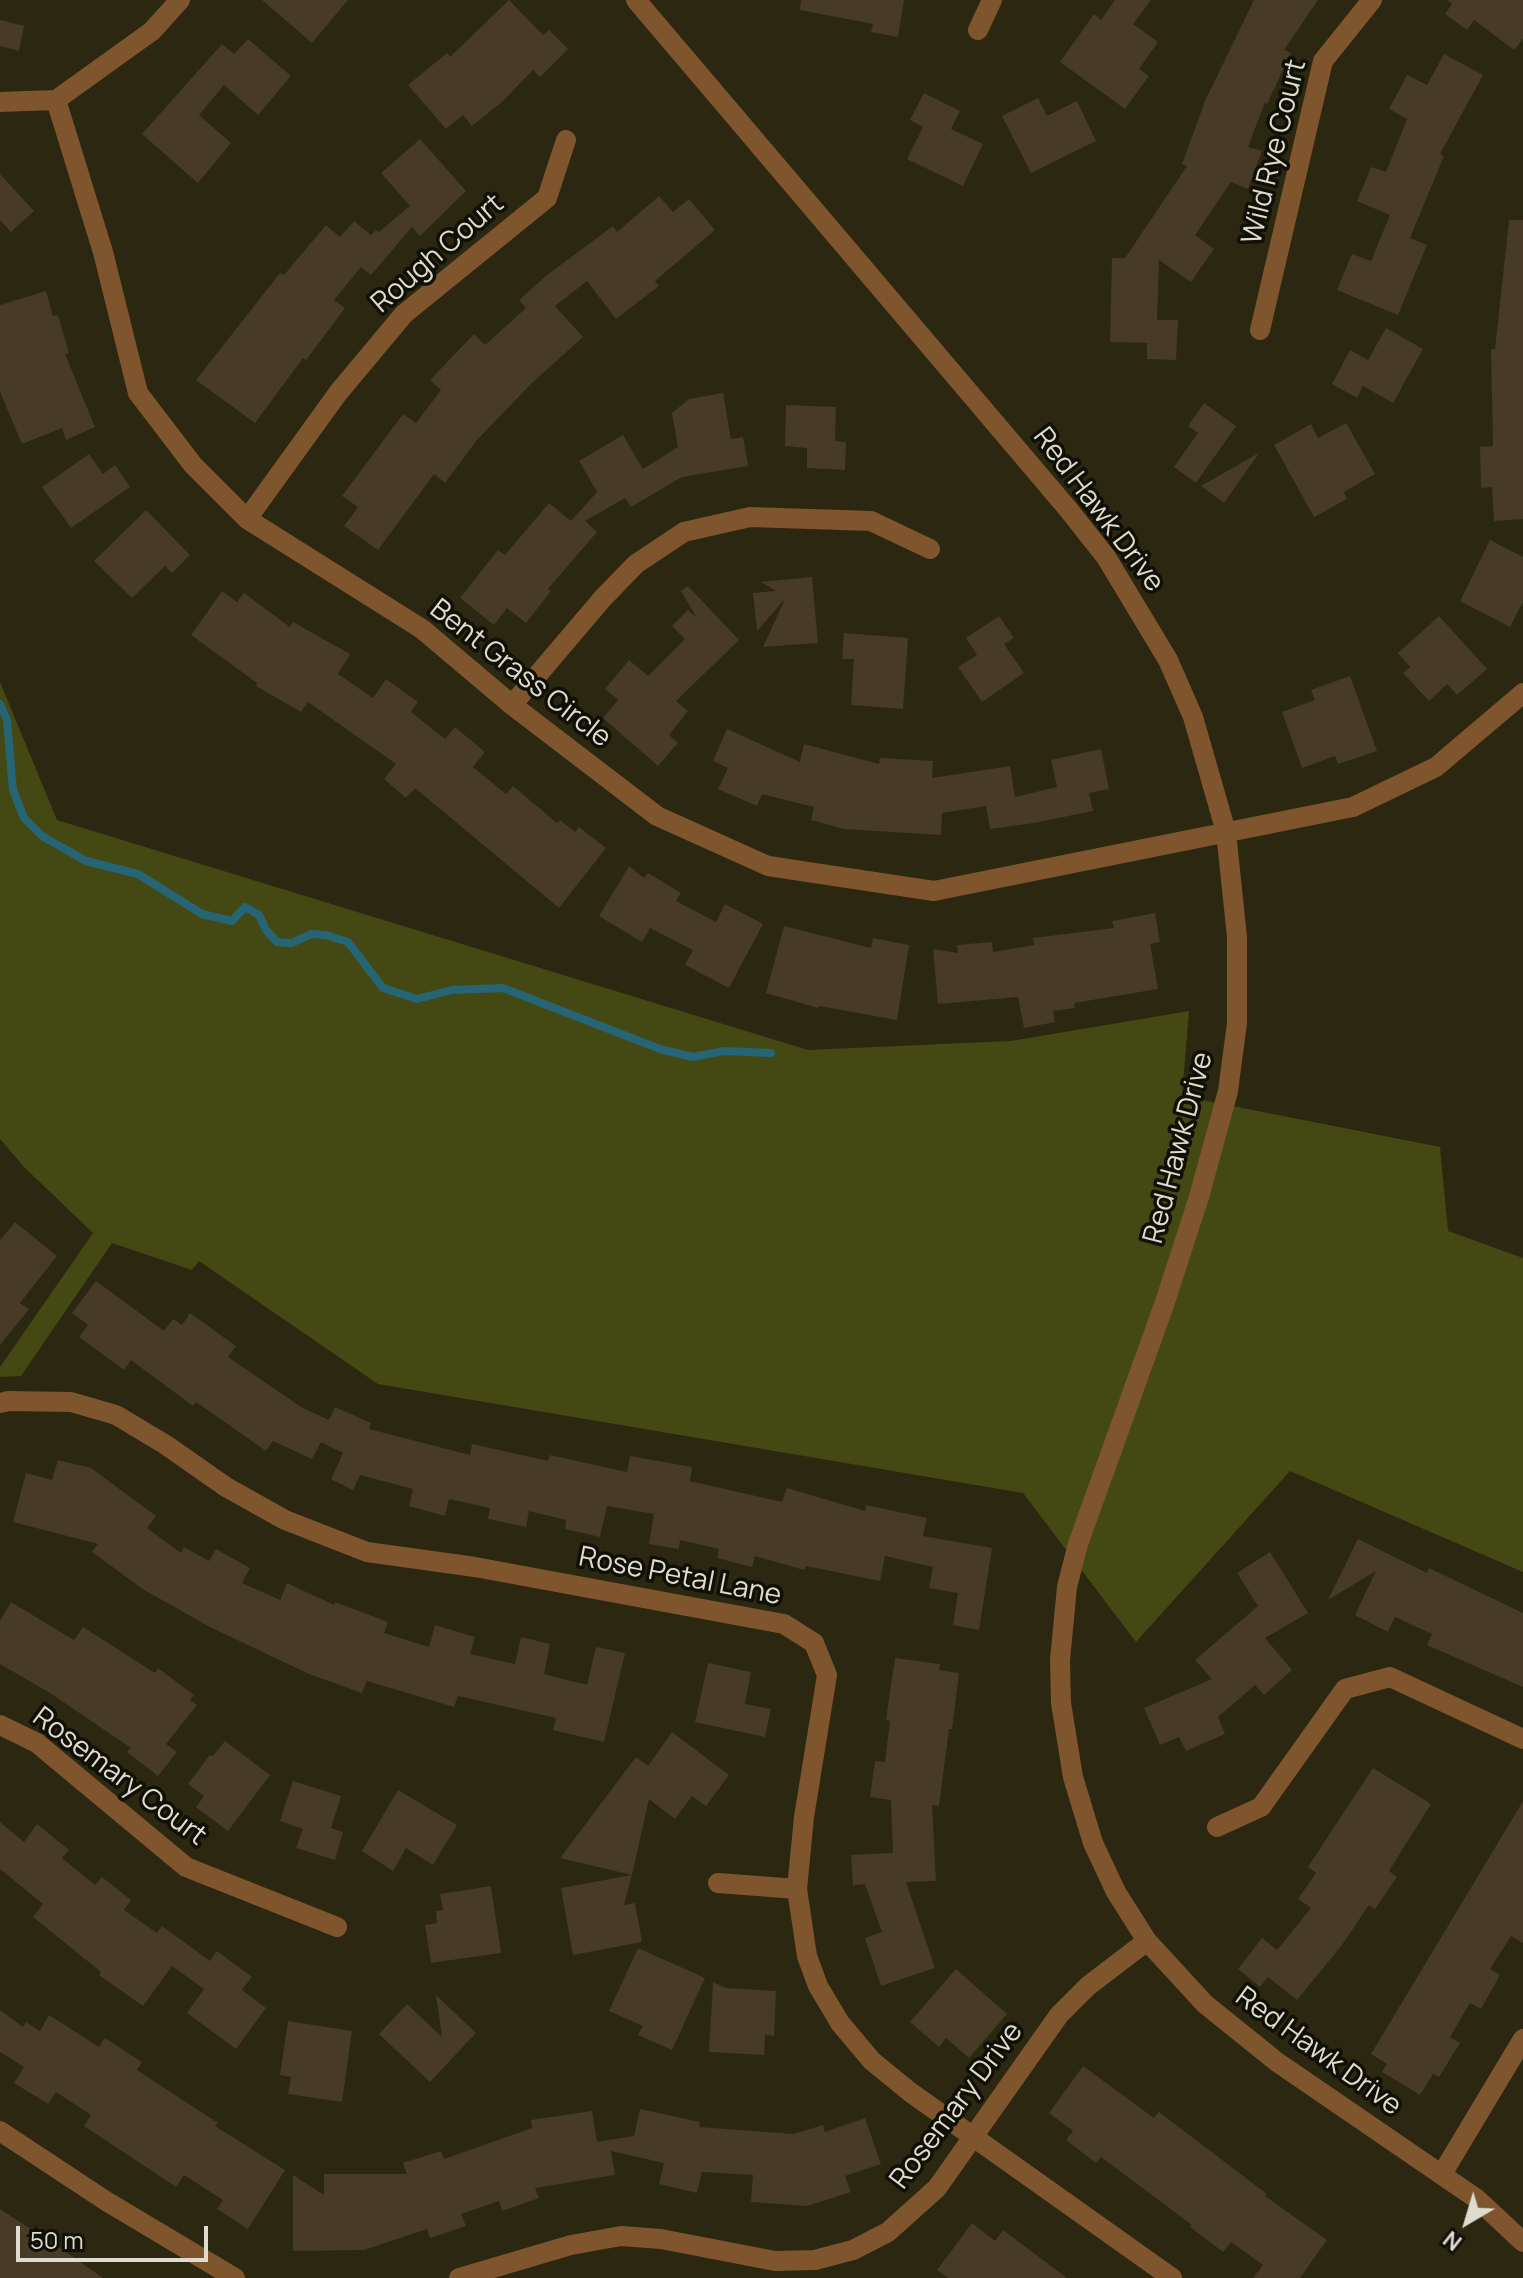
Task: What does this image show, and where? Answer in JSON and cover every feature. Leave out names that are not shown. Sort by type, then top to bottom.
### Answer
[{"type":"street","points":[[0,102],[56,100],[152,31],[180,0]]},
{"type":"street","name":"Red Hawk Drive","points":[[636,0],[1106,557],[1168,660],[1193,717],[1226,832],[1237,937],[1236,1036],[1218,1133],[1164,1305],[1078,1544],[1067,1587],[1061,1648],[1061,1703],[1073,1777],[1093,1843],[1116,1892],[1147,1941],[1205,2004],[1252,2044],[1477,2199],[1523,2242]]},
{"type":"street","points":[[978,30],[992,0]]},
{"type":"street","name":"Wild Rye Court","points":[[1260,330],[1323,61],[1372,0]]},
{"type":"street","name":"Bent Grass Circle","points":[[56,100],[103,252],[138,393],[193,465],[247,519],[422,629],[512,705],[657,816],[768,866],[934,891],[1353,807],[1436,767],[1523,693]]},
{"type":"street","name":"Rough Court","points":[[247,519],[338,393],[404,314],[547,198],[566,140]]},
{"type":"street","points":[[512,705],[625,575],[636,564],[684,532],[750,517],[871,521],[930,549]]},
{"type":"street","name":"Rose Petal Lane","points":[[0,1403],[71,1402],[116,1415],[226,1487],[285,1520],[367,1552],[475,1567],[784,1624],[814,1643],[827,1675],[804,1817],[797,1889],[807,1956],[818,1986],[840,2023],[872,2061],[1172,2278]]},
{"type":"street","points":[[1217,1827],[1261,1807],[1345,1689],[1390,1677],[1523,1739]]},
{"type":"street","name":"Rosemary Court","points":[[0,1725],[37,1743],[186,1867],[337,1927]]},
{"type":"street","points":[[718,1883],[797,1889]]},
{"type":"street","name":"Rosemary Drive","points":[[459,2278],[571,2245],[621,2236],[661,2239],[775,2261],[815,2260],[853,2250],[888,2232],[937,2188],[1059,2015],[1088,1986],[1147,1941]]},
{"type":"street","points":[[1442,2174],[1523,2039]]},
{"type":"street","points":[[0,2131],[106,2201],[235,2278]]},
{"type":"green space","points":[[0,682],[57,820],[808,1050],[1011,1041],[1189,1011],[1182,1096],[1440,1147],[1448,1231],[1523,1258],[1523,1572],[1290,1471],[1136,1642],[1023,1493],[378,1384],[199,1261],[192,1270],[112,1243],[21,1376],[0,1377],[0,1367],[93,1233],[25,1168],[0,1139]]},
{"type":"building","points":[[262,0],[348,0],[312,43]]},
{"type":"building","points":[[509,0],[543,35],[549,30],[568,49],[540,77],[533,70],[502,102],[472,126],[463,115],[446,129],[408,85],[447,53],[450,57]]},
{"type":"building","points":[[801,0],[904,0],[898,37],[871,32],[873,24],[800,10]]},
{"type":"building","points":[[1115,0],[1151,0],[1133,24],[1158,42],[1139,69],[1149,76],[1125,109],[1060,62],[1094,14],[1101,20]]},
{"type":"building","points":[[1254,0],[1318,0],[1284,50],[1291,53],[1267,104],[1265,102],[1248,147],[1262,151],[1248,189],[1231,182],[1195,235],[1214,249],[1191,282],[1159,260],[1157,320],[1178,320],[1176,360],[1147,359],[1147,343],[1110,342],[1112,258],[1125,258],[1187,166],[1182,164],[1205,101]]},
{"type":"building","points":[[1447,0],[1523,0],[1523,39],[1514,50],[1474,20],[1467,30],[1445,14],[1452,4]]},
{"type":"building","points":[[0,20],[24,26],[19,51],[0,46]]},
{"type":"building","points":[[248,39],[291,76],[258,115],[224,85],[199,115],[231,143],[198,183],[142,134],[222,44],[234,54]]},
{"type":"building","points":[[1444,54],[1483,75],[1440,154],[1444,156],[1410,238],[1427,245],[1398,315],[1337,290],[1352,254],[1371,261],[1390,215],[1357,201],[1371,167],[1386,172],[1407,119],[1389,109],[1407,75],[1427,85]]},
{"type":"building","points":[[924,93],[960,111],[951,129],[983,144],[963,186],[907,159],[923,127],[910,120]]},
{"type":"building","points":[[1038,98],[1047,116],[1077,101],[1096,141],[1031,173],[1002,116]]},
{"type":"building","points":[[420,139],[466,191],[420,236],[412,227],[371,275],[361,267],[334,300],[345,308],[255,423],[196,380],[280,273],[284,275],[326,225],[340,237],[354,221],[371,235],[410,206],[381,173]]},
{"type":"building","points":[[0,174],[34,211],[11,232],[0,220]]},
{"type":"building","points":[[659,196],[673,212],[689,199],[715,230],[655,281],[659,286],[616,319],[587,281],[555,306],[583,337],[532,383],[477,440],[445,483],[434,474],[378,550],[344,526],[358,507],[342,496],[403,414],[416,423],[441,390],[430,380],[474,334],[485,345],[526,308],[519,300],[547,275],[613,226],[617,232]]},
{"type":"building","points":[[1509,220],[1523,220],[1523,519],[1494,521],[1492,487],[1481,488],[1480,447],[1493,446],[1491,349],[1495,349]]},
{"type":"building","points":[[46,291],[53,316],[58,315],[69,353],[65,354],[95,427],[66,440],[62,428],[22,444],[0,392],[0,305]]},
{"type":"building","points":[[1386,328],[1423,349],[1393,403],[1363,386],[1357,398],[1332,384],[1350,350],[1368,360]]},
{"type":"building","points":[[723,393],[731,439],[743,437],[748,466],[682,477],[631,507],[625,498],[585,521],[597,532],[548,589],[551,591],[526,623],[507,608],[494,625],[460,598],[498,550],[505,555],[549,503],[571,521],[597,492],[579,461],[623,435],[643,469],[678,447],[672,413],[689,399]]},
{"type":"building","points":[[1204,403],[1236,426],[1196,483],[1174,467],[1198,433],[1188,426]]},
{"type":"building","points":[[786,405],[836,407],[835,441],[846,442],[845,470],[807,468],[807,448],[785,446]]},
{"type":"building","points":[[1346,423],[1375,474],[1344,492],[1347,499],[1314,517],[1274,445],[1311,424],[1318,438]]},
{"type":"building","points":[[1259,453],[1224,503],[1201,486]]},
{"type":"building","points":[[89,454],[103,474],[115,465],[130,487],[71,528],[42,487]]},
{"type":"building","points":[[146,510],[190,555],[172,573],[165,566],[132,598],[94,561]]},
{"type":"building","points":[[1490,540],[1523,557],[1523,602],[1510,627],[1460,601]]},
{"type":"building","points":[[812,577],[818,643],[763,647],[785,599],[757,631],[753,593],[776,591],[761,582]]},
{"type":"building","points":[[688,586],[739,640],[676,701],[688,711],[669,735],[678,743],[658,766],[603,718],[618,700],[605,689],[629,660],[648,676],[685,639],[672,626],[688,610],[697,618],[681,591]]},
{"type":"building","points":[[222,591],[237,602],[244,593],[290,627],[293,622],[350,654],[338,674],[373,698],[386,679],[418,702],[411,712],[445,739],[455,727],[485,752],[473,767],[506,794],[513,786],[557,823],[560,820],[575,832],[579,827],[606,848],[559,908],[415,788],[406,798],[384,779],[396,764],[308,702],[301,712],[256,686],[257,683],[191,635]]},
{"type":"building","points":[[999,616],[1014,638],[1004,644],[1024,673],[982,702],[958,667],[977,655],[966,638]]},
{"type":"building","points":[[1439,616],[1487,669],[1457,695],[1447,684],[1429,701],[1403,673],[1410,667],[1398,653]]},
{"type":"building","points":[[844,633],[908,638],[903,709],[851,705],[854,659],[842,659]]},
{"type":"building","points":[[1350,676],[1377,751],[1338,764],[1335,756],[1302,768],[1282,712],[1315,700],[1311,690]]},
{"type":"building","points":[[727,729],[800,762],[804,744],[879,764],[880,758],[933,761],[932,778],[1010,766],[1015,797],[1057,787],[1051,760],[1101,749],[1109,789],[1089,793],[1093,811],[1034,823],[990,829],[986,806],[942,813],[941,835],[844,829],[811,820],[814,807],[762,794],[757,806],[718,789],[728,768],[713,761]]},
{"type":"building","points":[[629,866],[644,878],[648,873],[681,893],[676,901],[716,922],[725,904],[763,924],[729,988],[685,965],[693,950],[650,928],[642,942],[599,916]]},
{"type":"building","points":[[1155,913],[1160,942],[1150,944],[1158,989],[1074,1003],[1075,1008],[1053,1011],[1055,1022],[1024,1028],[1018,997],[938,1004],[933,949],[958,953],[957,945],[992,942],[993,952],[1034,945],[1033,938],[1114,928],[1112,921]]},
{"type":"building","points":[[784,926],[871,948],[873,938],[909,945],[897,1020],[818,1008],[766,993]]},
{"type":"building","points":[[15,1222],[57,1256],[20,1303],[29,1309],[0,1345],[0,1240]]},
{"type":"building","points":[[96,1281],[164,1331],[173,1319],[182,1325],[190,1313],[236,1346],[228,1357],[301,1407],[329,1420],[335,1407],[371,1423],[369,1429],[470,1455],[472,1444],[548,1461],[550,1455],[627,1472],[630,1456],[692,1467],[690,1481],[782,1502],[787,1488],[865,1511],[866,1505],[927,1518],[923,1536],[992,1548],[979,1630],[953,1625],[958,1593],[929,1588],[933,1567],[885,1556],[880,1581],[806,1566],[804,1570],[755,1556],[752,1567],[717,1558],[719,1549],[680,1540],[679,1549],[649,1544],[654,1514],[607,1506],[600,1537],[565,1529],[566,1520],[529,1511],[526,1527],[488,1519],[490,1508],[449,1499],[445,1516],[409,1506],[413,1489],[360,1475],[353,1490],[331,1479],[343,1453],[321,1442],[312,1459],[273,1441],[266,1451],[196,1402],[193,1406],[131,1360],[124,1370],[79,1337],[88,1325],[72,1313]]},
{"type":"building","points":[[58,1460],[91,1468],[156,1516],[147,1528],[181,1553],[184,1547],[209,1561],[216,1549],[250,1568],[242,1583],[280,1600],[287,1583],[334,1605],[335,1602],[388,1622],[384,1633],[429,1647],[435,1625],[475,1637],[470,1654],[515,1664],[521,1637],[550,1644],[544,1674],[587,1685],[596,1647],[625,1653],[604,1742],[553,1730],[556,1718],[458,1696],[454,1707],[367,1681],[362,1693],[309,1674],[212,1628],[144,1590],[92,1552],[98,1544],[13,1522],[26,1473],[52,1480]]},
{"type":"building","points":[[1358,1539],[1427,1573],[1429,1568],[1523,1613],[1523,1687],[1427,1645],[1432,1634],[1395,1617],[1388,1632],[1355,1615],[1376,1571],[1328,1600]]},
{"type":"building","points":[[1270,1552],[1308,1613],[1265,1638],[1292,1670],[1264,1695],[1255,1685],[1218,1717],[1225,1734],[1186,1751],[1179,1737],[1160,1745],[1144,1708],[1212,1679],[1195,1660],[1258,1606],[1237,1573]]},
{"type":"building","points":[[11,1602],[74,1640],[83,1627],[155,1673],[158,1668],[194,1695],[190,1700],[197,1705],[166,1744],[177,1752],[158,1776],[127,1752],[131,1748],[50,1693],[0,1664],[0,1621]]},
{"type":"building","points":[[895,1658],[940,1664],[939,1670],[959,1673],[939,1806],[932,1805],[936,1881],[906,1882],[935,1968],[881,1986],[865,1938],[882,1932],[865,1884],[853,1885],[851,1855],[893,1853],[891,1800],[870,1797],[875,1761],[885,1762],[890,1721],[886,1720]]},
{"type":"building","points":[[708,1663],[751,1672],[745,1704],[771,1709],[765,1737],[695,1722]]},
{"type":"building","points":[[672,1732],[729,1775],[706,1806],[692,1796],[675,1819],[649,1799],[632,1875],[560,1858],[636,1757],[648,1766]]},
{"type":"building","points":[[225,1741],[270,1775],[228,1831],[196,1807],[204,1796],[188,1784]]},
{"type":"building","points":[[1373,1768],[1431,1804],[1389,1871],[1397,1877],[1375,1909],[1369,1905],[1342,1945],[1297,2000],[1268,1977],[1260,1987],[1238,1969],[1262,1938],[1277,1950],[1311,1908],[1298,1899],[1316,1873],[1308,1867]]},
{"type":"building","points":[[293,1781],[341,1796],[331,1828],[343,1832],[335,1860],[296,1848],[303,1829],[280,1821]]},
{"type":"building","points":[[398,1790],[457,1825],[433,1865],[406,1848],[393,1871],[362,1851]]},
{"type":"building","points":[[1523,1801],[1523,1943],[1511,1936],[1490,1969],[1500,1975],[1481,2009],[1470,2003],[1450,2037],[1460,2043],[1439,2077],[1433,2074],[1420,2095],[1382,2072],[1387,2064],[1371,2054]]},
{"type":"building","points":[[0,1822],[24,1842],[37,1824],[69,1850],[62,1858],[95,1885],[102,1877],[131,1900],[124,1910],[157,1933],[162,1926],[210,1961],[217,1951],[252,1977],[242,1990],[266,2008],[236,2049],[187,2013],[204,1989],[172,1966],[143,2006],[99,1975],[101,1972],[33,1917],[43,1904],[0,1869]]},
{"type":"building","points":[[632,1875],[624,1905],[635,1903],[642,1942],[573,1955],[561,1888]]},
{"type":"building","points":[[491,1886],[501,1953],[431,1963],[425,1925],[437,1923],[436,1911],[443,1910],[440,1894]]},
{"type":"building","points":[[638,1948],[705,1978],[672,2050],[638,2035],[643,2026],[609,2011]]},
{"type":"building","points":[[956,1969],[1007,2014],[969,2058],[946,2038],[939,2047],[910,2022]]},
{"type":"building","points":[[713,1982],[726,1988],[776,1991],[774,2036],[765,2035],[764,2055],[709,2052]]},
{"type":"building","points":[[436,1995],[476,2033],[430,2082],[379,2034],[407,2004],[442,2037]]},
{"type":"building","points":[[0,2010],[23,2027],[26,2022],[40,2031],[49,2015],[99,2047],[105,2038],[142,2062],[137,2070],[218,2123],[215,2126],[285,2170],[248,2229],[217,2209],[223,2200],[184,2175],[176,2187],[84,2126],[91,2115],[56,2092],[48,2104],[14,2083],[24,2067],[0,2052]]},
{"type":"building","points":[[288,2021],[352,2031],[342,2102],[288,2094],[291,2077],[280,2075]]},
{"type":"building","points":[[1083,2066],[1154,2118],[1159,2112],[1267,2194],[1265,2196],[1327,2240],[1300,2278],[1253,2278],[1263,2265],[1231,2242],[1223,2252],[1101,2157],[1096,2163],[1066,2140],[1073,2131],[1049,2113]]},
{"type":"building","points":[[640,2109],[700,2122],[699,2127],[793,2134],[823,2125],[825,2132],[865,2118],[881,2164],[845,2176],[851,2192],[807,2206],[751,2202],[753,2175],[702,2172],[697,2193],[659,2184],[664,2163],[611,2151],[615,2175],[535,2188],[539,2198],[502,2211],[499,2201],[461,2214],[466,2226],[430,2238],[427,2229],[364,2250],[293,2251],[293,2175],[324,2195],[324,2174],[407,2174],[403,2163],[441,2151],[444,2159],[532,2128],[531,2120],[592,2111],[597,2142],[634,2136]]},
{"type":"building","points":[[0,2209],[63,2250],[103,2278],[0,2278]]},
{"type":"building","points":[[972,2223],[995,2241],[1003,2230],[1067,2278],[948,2278],[937,2270]]},
{"type":"waterway","points":[[0,704],[7,720],[13,790],[24,818],[42,836],[86,861],[138,874],[202,914],[232,921],[245,907],[259,915],[266,930],[277,942],[292,943],[311,934],[348,942],[383,988],[417,999],[452,990],[503,988],[660,1049],[693,1057],[724,1051],[771,1053]]}]
